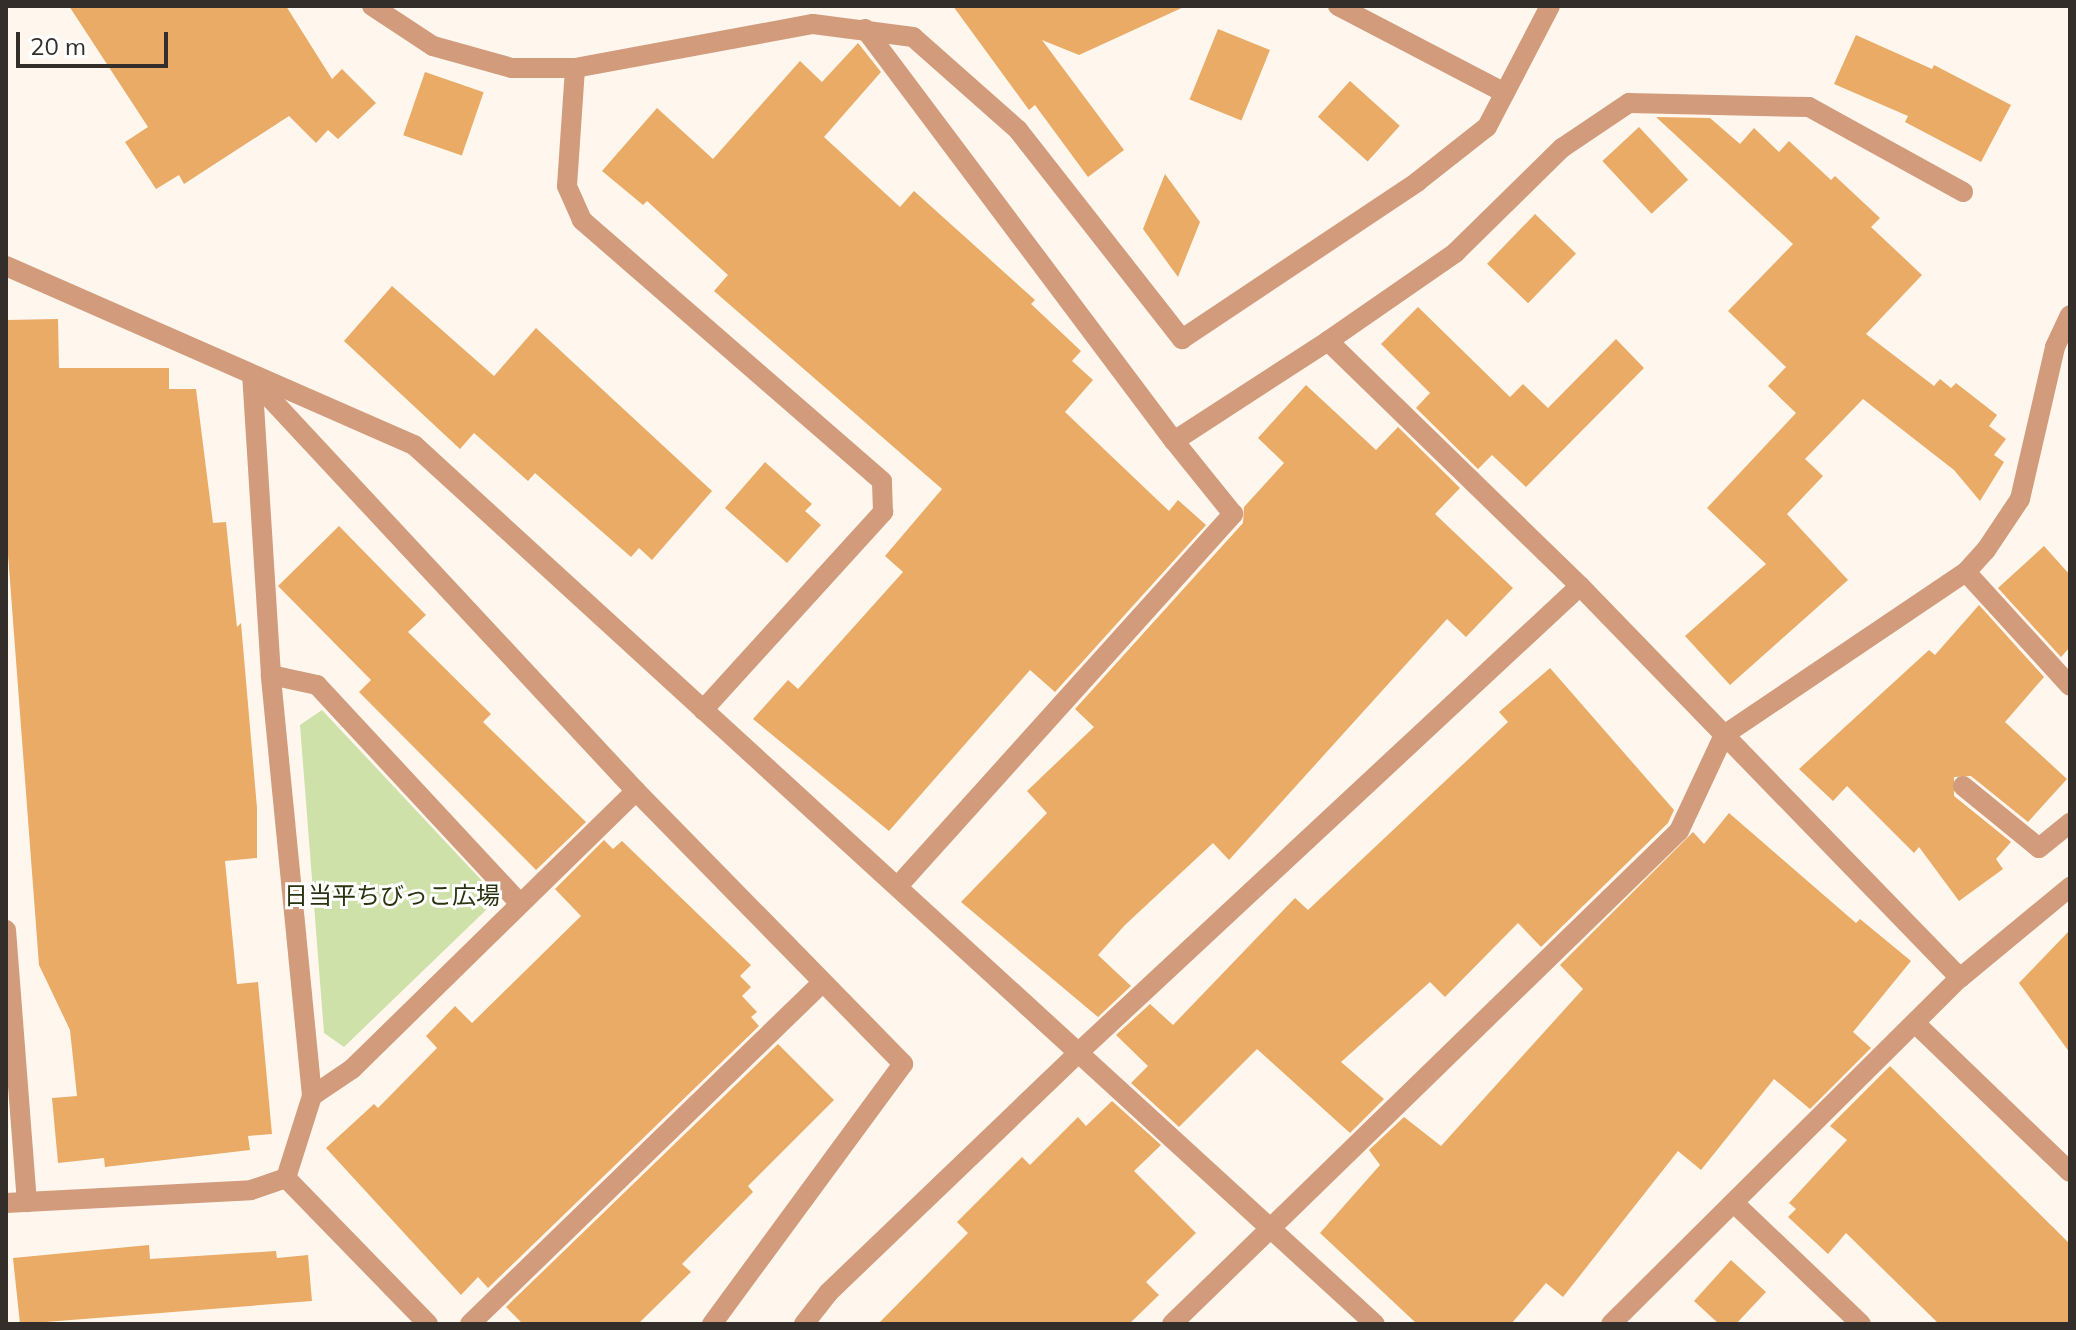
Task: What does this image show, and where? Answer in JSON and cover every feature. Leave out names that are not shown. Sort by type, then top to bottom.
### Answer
[{"type":"street","points":[[372,6],[433,46],[512,68],[575,68],[813,24],[913,37],[1018,130],[1182,339],[1417,182],[1487,127],[1550,6]]},
{"type":"street","points":[[1338,6],[1505,93]]},
{"type":"street","points":[[865,29],[1174,441],[1233,514],[898,886]]},
{"type":"street","points":[[575,68],[567,186],[582,220],[882,481],[883,512],[703,710]]},
{"type":"street","points":[[1174,441],[1328,341],[1455,253],[1562,148],[1629,103],[1809,107],[1963,192]]},
{"type":"street","points":[[6,266],[252,377],[414,445],[1079,1052],[1273,1224],[1375,1324]]},
{"type":"street","points":[[1172,1324],[1679,831],[1724,735],[1966,572],[2020,499],[2055,347],[2070,315]]},
{"type":"street","points":[[1328,341],[1580,586],[1960,978]]},
{"type":"street","points":[[252,377],[271,675],[312,1096],[286,1178]]},
{"type":"street","points":[[252,377],[636,791],[820,985],[903,1064],[712,1324]]},
{"type":"street","points":[[1966,572],[2070,686]]},
{"type":"street","points":[[804,1324],[828,1293],[1079,1052],[1580,586]]},
{"type":"street","points":[[271,675],[317,685],[518,901]]},
{"type":"street","points":[[1963,786],[2039,848],[2070,823]]},
{"type":"street","points":[[312,1096],[352,1069],[518,901],[636,791]]},
{"type":"street","points":[[1611,1324],[1960,978],[2070,887]]},
{"type":"street","points":[[6,930],[27,1202]]},
{"type":"street","points":[[470,1324],[820,985]]},
{"type":"street","points":[[1915,1023],[2070,1172]]},
{"type":"street","points":[[6,1203],[251,1190],[286,1178]]},
{"type":"street","points":[[286,1178],[428,1324]]},
{"type":"street","points":[[1734,1203],[1861,1324]]},
{"type":"green space","name":"日当平ちびっこ広場","points":[[322,710],[486,885],[486,910],[344,1047],[324,1033],[300,725]]},
{"type":"building","points":[[69,6],[286,6],[332,79],[342,69],[376,103],[338,139],[328,130],[316,143],[289,116],[184,184],[179,175],[156,189],[125,142],[148,127]]},
{"type":"building","points":[[953,6],[1186,6],[1079,55],[1042,40],[1124,150],[1088,177],[1035,105],[1029,110]]},
{"type":"building","points":[[1218,29],[1270,50],[1241,120],[1190,99]]},
{"type":"building","points":[[1856,35],[1932,69],[1934,65],[2011,105],[1981,162],[1905,122],[1908,116],[1834,84]]},
{"type":"building","points":[[858,43],[881,72],[824,137],[900,207],[914,191],[1035,300],[1031,304],[1081,351],[1072,361],[1093,380],[1065,412],[1169,511],[1178,500],[1206,525],[1055,692],[1030,670],[889,831],[753,719],[788,680],[798,689],[903,572],[885,556],[942,489],[714,291],[728,275],[647,201],[643,205],[602,171],[657,108],[713,159],[800,61],[822,82]]},
{"type":"building","points":[[425,72],[484,92],[462,156],[403,135]]},
{"type":"building","points":[[1350,81],[1400,126],[1368,162],[1318,117]]},
{"type":"building","points":[[1656,117],[1710,118],[1740,144],[1754,128],[1779,152],[1789,141],[1831,180],[1835,176],[1880,218],[1871,227],[1922,275],[1866,334],[1934,386],[1940,379],[1951,388],[1956,383],[1997,415],[1989,426],[2006,439],[1994,455],[2004,462],[1980,501],[1954,470],[1863,399],[1805,459],[1823,476],[1787,514],[1848,580],[1730,685],[1685,636],[1766,564],[1707,508],[1796,413],[1768,386],[1786,367],[1728,311],[1793,244]]},
{"type":"building","points":[[1639,127],[1688,180],[1652,214],[1602,161]]},
{"type":"building","points":[[1165,174],[1200,222],[1178,277],[1143,229]]},
{"type":"building","points":[[1535,214],[1576,254],[1528,303],[1487,264]]},
{"type":"building","points":[[392,286],[494,376],[536,328],[712,491],[652,560],[639,548],[631,557],[535,473],[528,481],[474,433],[460,449],[344,341]]},
{"type":"building","points":[[1418,307],[1510,397],[1523,384],[1548,408],[1616,339],[1644,368],[1526,487],[1492,455],[1478,469],[1416,408],[1430,393],[1381,344]]},
{"type":"building","points":[[58,319],[59,368],[169,368],[169,389],[196,389],[213,523],[226,522],[237,627],[241,623],[257,808],[257,858],[225,861],[237,984],[258,982],[272,1134],[248,1136],[250,1150],[105,1167],[104,1158],[58,1163],[52,1098],[77,1096],[70,1030],[39,965],[6,528],[6,320]]},
{"type":"building","points":[[1306,385],[1376,450],[1398,427],[1460,488],[1435,514],[1513,588],[1466,637],[1447,619],[1229,860],[1213,843],[1125,925],[1098,955],[1131,986],[1098,1017],[961,902],[1047,813],[1027,791],[1094,727],[1075,709],[1243,523],[1244,507],[1284,463],[1258,438]]},
{"type":"building","points":[[765,462],[812,504],[805,511],[821,525],[787,563],[725,508]]},
{"type":"building","points":[[339,526],[426,615],[408,632],[491,714],[483,722],[586,822],[536,870],[359,692],[371,680],[278,586]]},
{"type":"building","points":[[2044,546],[2070,575],[2070,647],[2061,657],[1998,588]]},
{"type":"building","points":[[1979,605],[2044,677],[2005,722],[2067,779],[2028,822],[1971,776],[1954,777],[1954,796],[2011,842],[1996,859],[2003,869],[1959,901],[1919,847],[1914,853],[1847,786],[1833,801],[1799,769],[1929,650],[1935,655]]},
{"type":"building","points":[[1550,668],[1674,810],[1668,823],[1541,947],[1518,923],[1445,997],[1430,982],[1341,1062],[1384,1099],[1350,1133],[1257,1049],[1179,1127],[1131,1083],[1148,1066],[1116,1035],[1150,1004],[1173,1025],[1295,898],[1308,910],[1508,722],[1499,712]]},
{"type":"building","points":[[1729,813],[1856,923],[1860,919],[1911,961],[1853,1032],[1871,1048],[1810,1109],[1774,1079],[1701,1170],[1678,1151],[1563,1297],[1546,1283],[1511,1324],[1417,1324],[1320,1233],[1380,1165],[1369,1150],[1404,1117],[1441,1146],[1583,989],[1560,965],[1693,832],[1704,844]]},
{"type":"building","points":[[604,840],[613,849],[622,841],[751,965],[740,976],[751,987],[742,996],[757,1012],[751,1017],[759,1026],[488,1288],[478,1277],[461,1295],[326,1148],[374,1104],[378,1108],[437,1048],[426,1036],[455,1006],[472,1023],[581,916],[555,889]]},
{"type":"building","points":[[2070,930],[2070,1053],[2019,983]]},
{"type":"building","points":[[778,1044],[834,1100],[748,1186],[753,1192],[682,1264],[691,1272],[638,1324],[523,1324],[506,1307]]},
{"type":"building","points":[[1890,1066],[2070,1244],[2070,1324],[1939,1324],[1846,1233],[1828,1254],[1788,1217],[1796,1209],[1789,1203],[1847,1140],[1830,1126]]},
{"type":"building","points":[[1112,1101],[1161,1145],[1134,1171],[1196,1233],[1146,1282],[1159,1295],[1129,1324],[878,1324],[968,1233],[957,1222],[1022,1157],[1030,1165],[1078,1117],[1086,1126]]},
{"type":"building","points":[[149,1245],[150,1259],[276,1251],[277,1258],[308,1255],[312,1301],[20,1324],[13,1258]]},
{"type":"building","points":[[1731,1260],[1766,1292],[1736,1324],[1719,1324],[1694,1301]]}]
